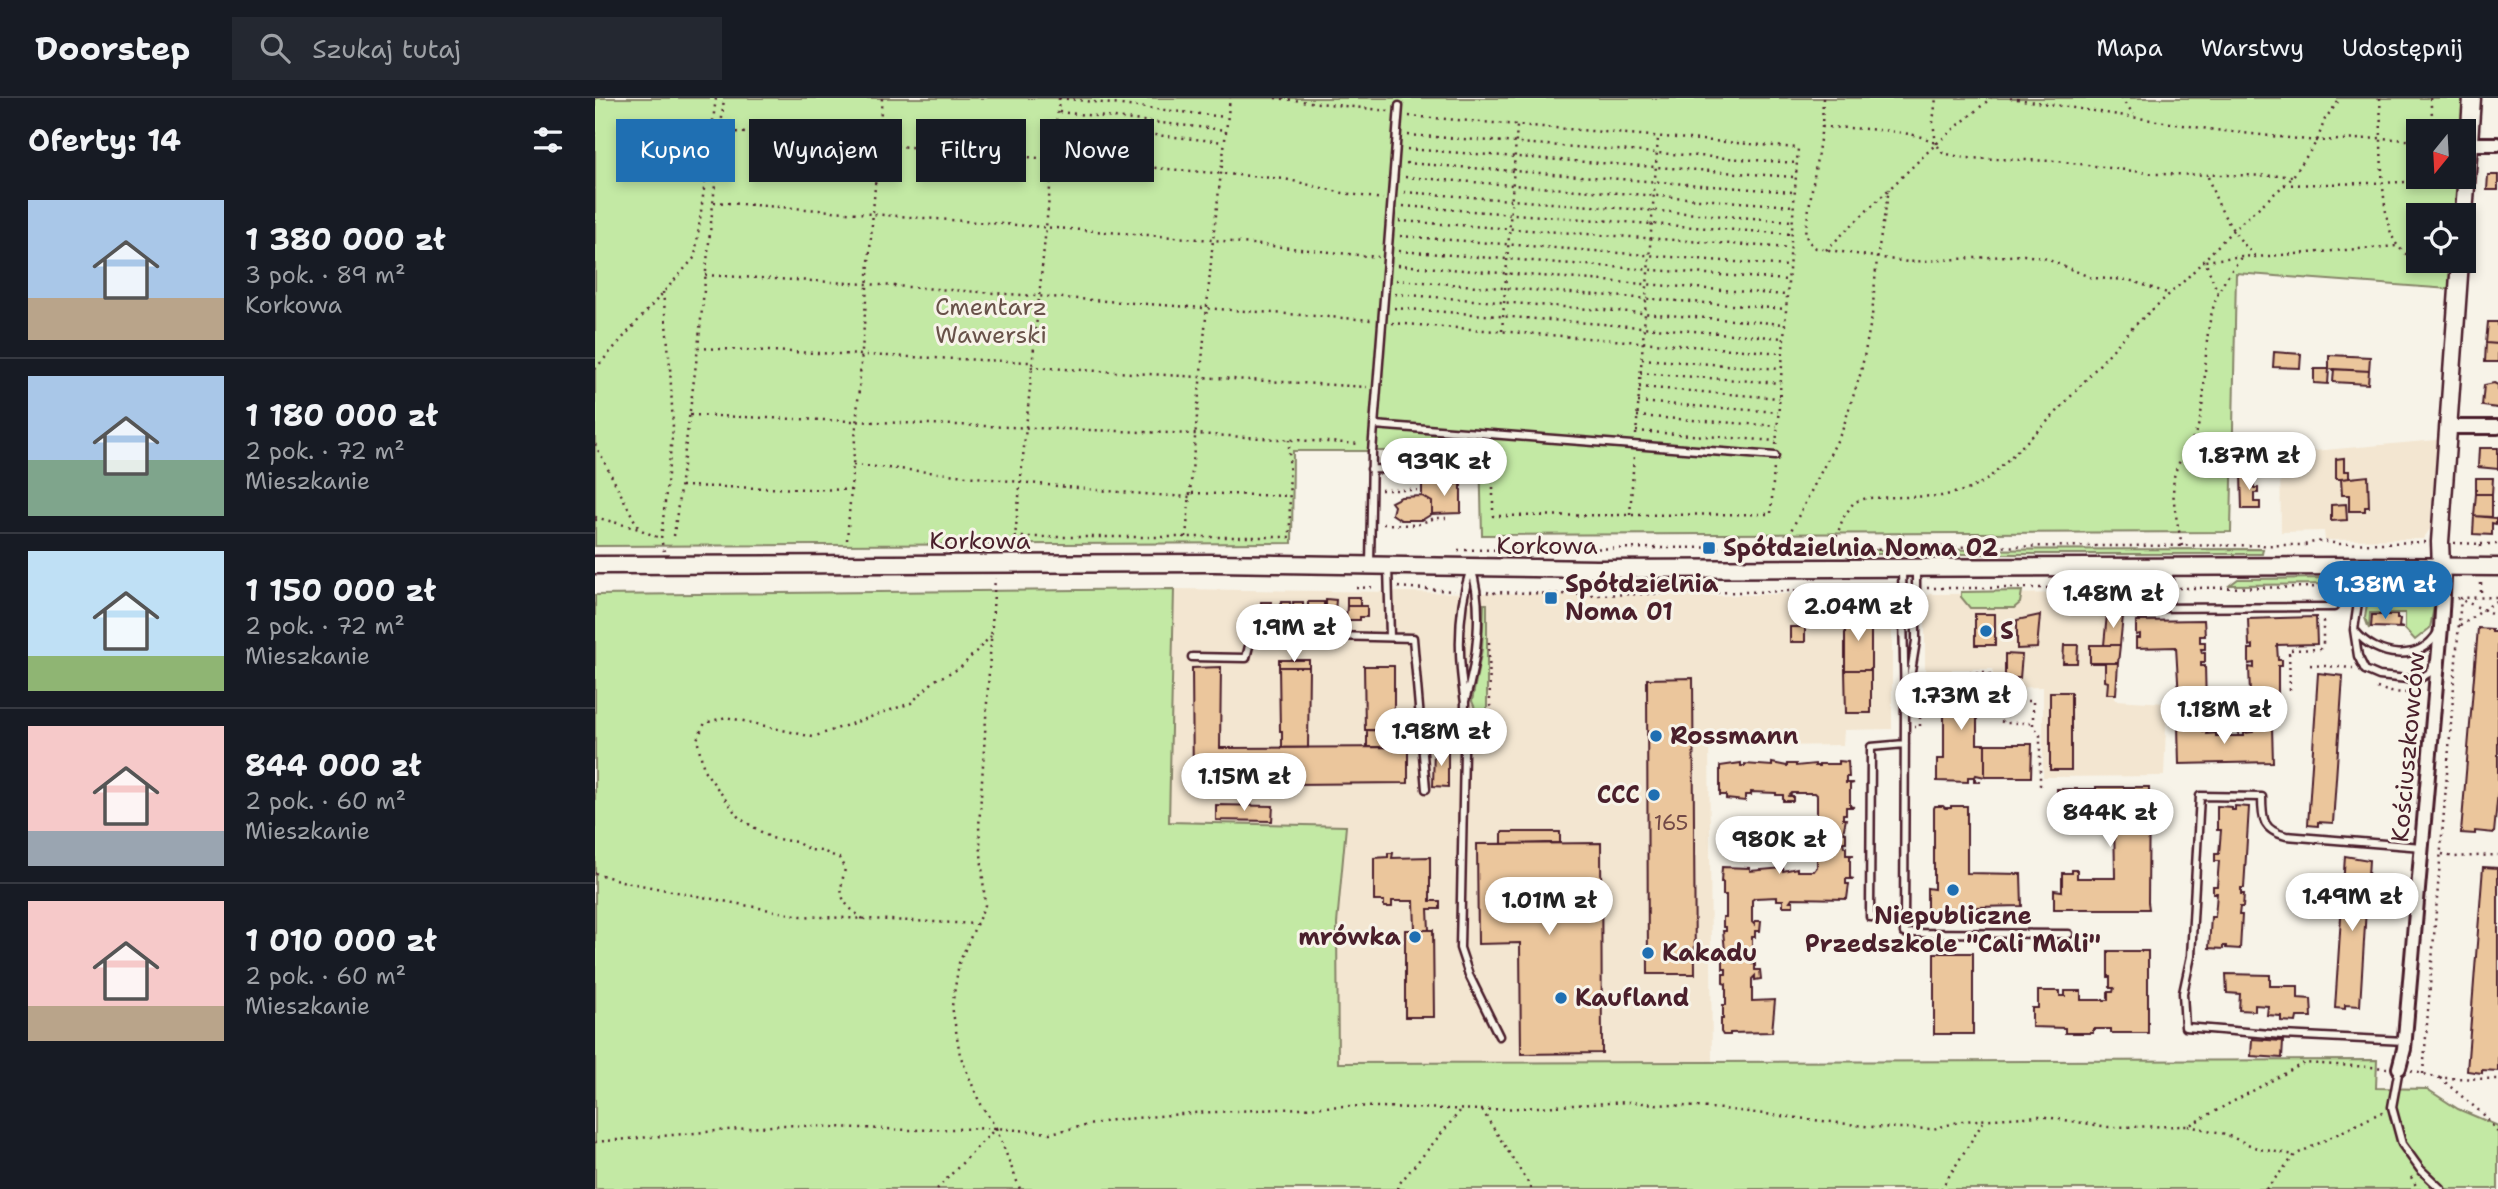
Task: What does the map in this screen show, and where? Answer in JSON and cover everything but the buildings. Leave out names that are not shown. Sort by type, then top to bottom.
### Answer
[{"type":"street","points":[[2471,119],[2472,98]]},
{"type":"street","points":[[2476,145],[2498,144]]},
{"type":"street","name":"Kościuszkowców","points":[[2399,1068],[2405,1041],[2441,627],[2444,578],[2441,542],[2459,273]]},
{"type":"street","points":[[2448,427],[2498,427]]},
{"type":"street","name":"Korkowa","points":[[595,565],[2498,568]]},
{"type":"lane","points":[[1370,565],[1372,445],[1399,109]]},
{"type":"lane","points":[[1374,425],[1775,456]]},
{"type":"lane","points":[[1371,469],[1458,470]]},
{"type":"lane","points":[[1388,566],[1389,637]]},
{"type":"lane","points":[[2363,566],[2354,630],[2358,656],[2365,670],[2379,676],[2417,680],[2429,673],[2438,654]]},
{"type":"lane","points":[[2169,608],[2169,588],[2177,567]]},
{"type":"lane","points":[[1471,568],[1463,592],[1461,678],[1465,703],[1460,948],[1469,975],[1499,1036]]},
{"type":"lane","points":[[1465,703],[1473,677],[1476,638],[1478,592],[1471,568]]},
{"type":"lane","points":[[1909,568],[1902,589],[1905,706],[1904,933],[2069,934]]},
{"type":"lane","points":[[1905,706],[1916,640],[1916,589],[1909,568]]},
{"type":"lane","points":[[2134,608],[2334,607]]},
{"type":"lane","points":[[2354,630],[2365,643],[2376,650],[2395,654],[2424,647],[2433,640],[2441,627]]},
{"type":"lane","points":[[1192,657],[1246,657],[1252,634],[1413,638],[1426,789]]},
{"type":"lane","points":[[1904,918],[1870,917],[1871,747],[1905,744]]},
{"type":"lane","points":[[2405,1041],[2185,1027],[2183,993],[2191,956],[2200,796],[2262,797],[2262,815],[2266,825],[2275,833],[2286,836],[2422,847]]},
{"type":"lane","points":[[2399,1068],[2392,1107],[2402,1144],[2420,1168],[2441,1189]]},
{"type":"path","points":[[595,369],[695,257],[716,98]]},
{"type":"path","points":[[721,119],[724,98]]},
{"type":"path","points":[[881,119],[882,98]]},
{"type":"path","points":[[1057,119],[1059,98],[1228,117]]},
{"type":"path","points":[[1186,537],[1213,240],[1230,98]]},
{"type":"path","points":[[1275,98],[1399,109],[1413,117],[1798,148],[1771,514],[1493,516],[1493,435]]},
{"type":"path","points":[[1823,98],[1822,127],[1805,233],[1808,241],[1817,248],[1907,262],[2024,255],[2044,258],[2092,278],[2129,280],[2170,294]]},
{"type":"path","points":[[1936,98],[1933,122],[1936,144],[1943,153],[1965,158],[2057,161],[2156,174],[2293,176]]},
{"type":"path","points":[[1826,250],[1936,144],[1991,98]]},
{"type":"path","points":[[2010,98],[2215,130],[2317,141],[2382,138],[2406,140]]},
{"type":"path","points":[[2120,98],[2135,116]]},
{"type":"path","points":[[1831,551],[1843,518],[1854,502],[1867,498],[1942,496],[1970,489],[1988,480],[2055,414],[2134,326],[2293,176],[2317,141],[2325,119],[2341,98]]},
{"type":"path","points":[[2380,98],[2387,227],[2397,246],[2406,252]]},
{"type":"path","points":[[2430,98],[2433,119]]},
{"type":"path","points":[[1058,112],[1226,130]]},
{"type":"path","points":[[1502,331],[1517,126]]},
{"type":"path","points":[[1822,127],[1877,130],[1920,138],[1936,144]]},
{"type":"path","points":[[1397,134],[1797,163]]},
{"type":"path","points":[[1154,135],[1224,142]]},
{"type":"path","points":[[1630,515],[1658,136]]},
{"type":"path","points":[[902,147],[1040,158]]},
{"type":"path","points":[[1396,148],[1796,177]]},
{"type":"path","points":[[1395,162],[1795,192]]},
{"type":"path","points":[[1154,169],[1285,179],[1393,203],[1791,234]]},
{"type":"path","points":[[2207,176],[2232,231],[2256,257]]},
{"type":"path","points":[[1394,177],[1794,206]]},
{"type":"path","points":[[674,536],[716,182]]},
{"type":"path","points":[[847,540],[876,182]]},
{"type":"path","points":[[1051,182],[1015,537],[1290,537],[1289,440]]},
{"type":"path","points":[[2284,185],[2406,182]]},
{"type":"path","points":[[1782,548],[1842,431],[1857,384],[1873,316],[1877,258],[1889,189]]},
{"type":"path","points":[[1394,192],[1793,221]]},
{"type":"path","points":[[714,202],[1213,240],[1388,257],[1506,273],[1787,295]]},
{"type":"path","points":[[1391,220],[1790,248]]},
{"type":"path","points":[[1390,236],[1789,266]]},
{"type":"path","points":[[2205,261],[2242,256],[2397,246]]},
{"type":"path","points":[[2177,567],[2182,546],[2173,492],[2175,474],[2200,421],[2208,330],[2218,294],[2242,256]]},
{"type":"path","points":[[1388,257],[1507,259],[1788,280]]},
{"type":"path","points":[[2205,261],[2218,294]]},
{"type":"path","points":[[705,275],[1377,320],[1383,323],[1783,353]]},
{"type":"path","points":[[1386,280],[1786,309]]},
{"type":"path","points":[[595,519],[605,519],[639,529],[661,540],[673,428],[663,292]]},
{"type":"path","points":[[1385,293],[1785,324]]},
{"type":"path","points":[[1384,307],[1784,338]]},
{"type":"path","points":[[698,348],[1029,362],[1032,367]]},
{"type":"path","points":[[1641,359],[1781,369]]},
{"type":"path","points":[[1032,367],[1377,387]]},
{"type":"path","points":[[1640,373],[1780,383]]},
{"type":"path","points":[[1639,387],[1779,398]]},
{"type":"path","points":[[1638,402],[1778,412]]},
{"type":"path","points":[[689,415],[1196,434],[1372,445]]},
{"type":"path","points":[[1637,416],[1777,426]]},
{"type":"path","points":[[1636,430],[1776,441]]},
{"type":"path","points":[[595,444],[639,529]]},
{"type":"path","points":[[853,465],[1115,493],[1290,496]]},
{"type":"path","points":[[681,486],[851,490]]},
{"type":"path","points":[[1379,491],[1417,491]]},
{"type":"path","points":[[1379,528],[1379,524],[1416,525],[1435,518],[1446,518]]},
{"type":"path","points":[[1453,550],[1782,548],[1831,551],[1913,547],[2305,545],[2329,541],[2338,544],[2498,544]]},
{"type":"path","points":[[2480,568],[2481,544]]},
{"type":"path","points":[[996,565],[979,827],[985,905],[959,963],[952,1006],[960,1055],[979,1101],[996,1128],[1020,1189]]},
{"type":"path","points":[[1356,588],[1387,586],[1457,592]]},
{"type":"path","points":[[1916,589],[2428,586],[2431,593]]},
{"type":"path","points":[[1488,601],[1496,592],[1593,595],[1902,589]]},
{"type":"path","points":[[1487,592],[1492,594]]},
{"type":"path","points":[[2450,597],[2498,598]]},
{"type":"path","points":[[2461,598],[2498,616]]},
{"type":"path","points":[[2423,1074],[2461,598]]},
{"type":"path","points":[[2460,626],[2498,598]]},
{"type":"path","points":[[2290,690],[2289,650],[2319,649],[2323,644],[2323,618]]},
{"type":"path","points":[[863,919],[845,905],[840,890],[845,869],[839,858],[822,851],[810,850],[796,842],[771,838],[739,818],[704,770],[697,739],[705,723],[726,717],[813,737],[911,704],[935,680],[960,668],[991,636]]},
{"type":"path","points":[[1489,640],[1490,705],[1493,715]]},
{"type":"path","points":[[2310,666],[2353,668]]},
{"type":"path","points":[[1917,674],[1987,672],[1991,676],[2001,721],[2033,723]]},
{"type":"path","points":[[1997,701],[2033,701],[2033,723],[2040,735],[2038,790]]},
{"type":"path","points":[[2442,855],[2498,855]]},
{"type":"path","points":[[595,873],[625,882],[801,916],[978,924]]},
{"type":"path","points":[[2188,1126],[2304,1063]]},
{"type":"path","points":[[2440,1078],[2484,1115],[2498,1133]]},
{"type":"path","points":[[595,1142],[783,1125],[911,1129],[996,1128],[1051,1133],[1113,1120],[1193,1113],[1345,1106],[1482,1110],[1629,1102],[1723,1109],[1873,1128],[1933,1129],[1962,1121],[2041,1116],[2108,1127],[2188,1126],[2221,1133],[2259,1149],[2295,1155]]},
{"type":"path","points":[[2266,1189],[2295,1155],[2392,1107]]},
{"type":"path","points":[[1398,1189],[1399,1184],[1432,1142],[1462,1109]]},
{"type":"path","points":[[1482,1110],[1532,1189]]},
{"type":"path","points":[[1941,1189],[1985,1119]]},
{"type":"path","points":[[937,1189],[996,1128]]},
{"type":"shaded area","points":[[2437,440],[2430,529],[2423,539],[2325,540],[2324,531],[2281,532],[2280,454]]},
{"type":"shaded area","points":[[1174,589],[1708,596],[1892,591],[1892,729],[1844,730],[1843,745],[1765,746],[1765,738],[1709,737],[1712,1062],[1338,1063],[1337,924],[1346,826],[1169,822]]},
{"type":"shaded area","points":[[2125,593],[2115,700],[2167,703],[2164,776],[2043,777],[2043,687],[1997,688],[1992,669],[1925,672],[1925,597],[1931,594]]},
{"type":"green space","name":"Cmentarz Wawerski","points":[[595,98],[2467,98],[2465,119],[2406,119],[2406,189],[2459,189],[2457,203],[2406,203],[2406,273],[2450,273],[2449,289],[2236,273],[2231,532],[1482,535],[1480,451],[1293,451],[1292,543],[595,546]]},
{"type":"green space","points":[[2263,549],[2262,554],[1850,554],[1851,550]]},
{"type":"green space","points":[[2332,578],[2344,584],[2230,585],[2238,579]]},
{"type":"green space","points":[[1174,589],[1169,822],[1346,826],[1337,924],[1338,1063],[2377,1060],[2376,1088],[2427,1089],[2458,1109],[2498,1126],[2498,1189],[595,1189],[595,595]]},
{"type":"green space","points":[[2369,589],[2427,589],[2430,602],[2435,602],[2430,628],[2415,640],[2405,629],[2405,613],[2370,613],[2369,629],[2365,618]]},
{"type":"green space","points":[[2022,591],[2020,603],[2014,608],[1970,608],[1961,597],[1961,592]]},
{"type":"green space","points":[[1484,604],[1487,604],[1487,715],[1476,711],[1472,701],[1482,649]]},
{"type":"place","name":"Spółdzielnia Noma 02","points":[[1709,548]]},
{"type":"place","name":"Spółdzielnia Noma 01","points":[[1551,598]]},
{"type":"place","name":"S","points":[[1986,631]]},
{"type":"place","name":"Rossmann","points":[[1656,736]]},
{"type":"place","name":"CCC","points":[[1654,795]]},
{"type":"place","name":"Niepubliczne Przedszkole \"Cali Mali\"","points":[[1953,890]]},
{"type":"place","name":"mrówka","points":[[1415,937]]},
{"type":"place","name":"Kakadu","points":[[1648,953]]},
{"type":"place","name":"Kaufland","points":[[1561,998]]}]
